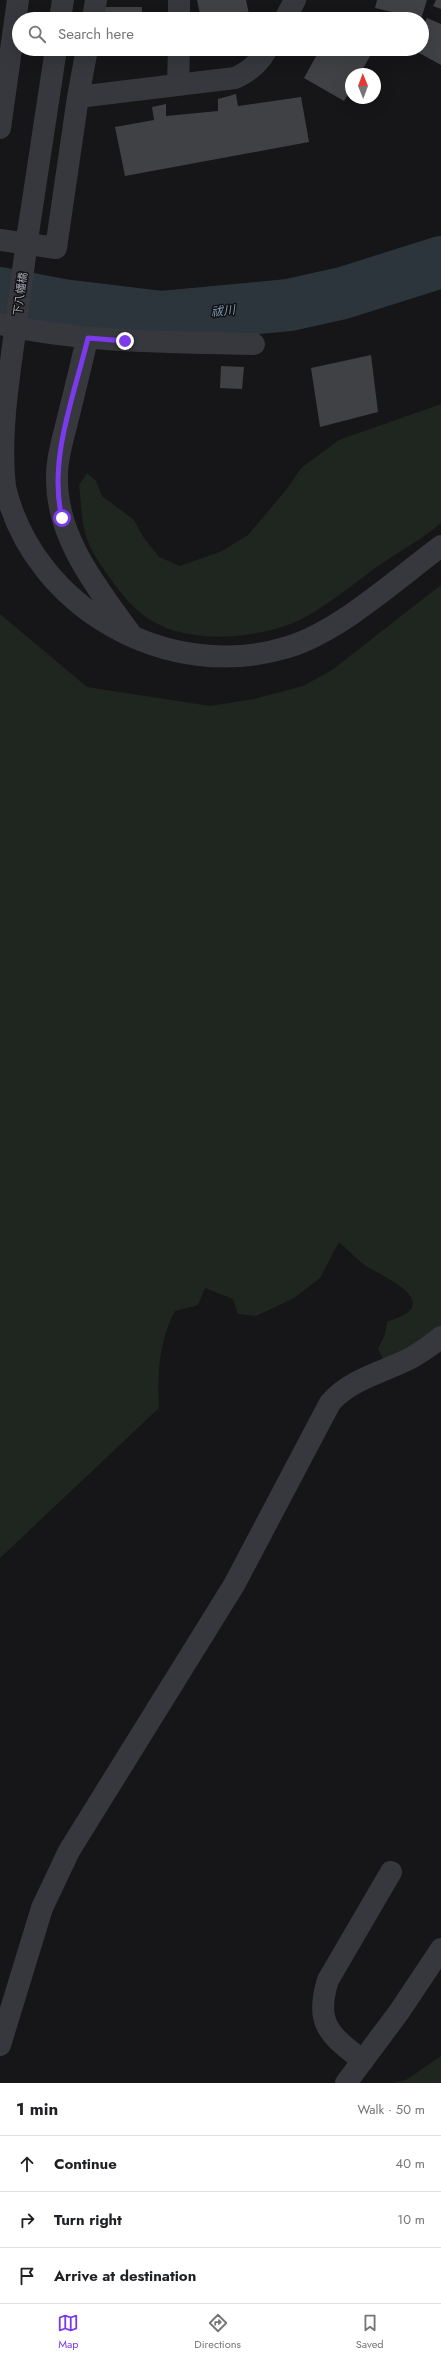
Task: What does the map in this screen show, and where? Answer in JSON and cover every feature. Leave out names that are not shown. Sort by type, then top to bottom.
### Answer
[{"type":"street","points":[[16,12],[18,0]]},
{"type":"street","points":[[61,12],[63,0]]},
{"type":"street","points":[[94,12],[96,0]]},
{"type":"street","points":[[179,0],[179,12]]},
{"type":"street","points":[[289,12],[295,0]]},
{"type":"street","points":[[0,128],[12,43]]},
{"type":"street","name":"下八幡橋","points":[[55,56],[28,233],[3,419],[2,452],[5,486],[16,520],[40,560],[63,589],[96,617],[134,638],[174,652],[243,655],[289,647],[327,629],[349,615],[441,546]]},
{"type":"street","points":[[0,240],[56,248],[78,97],[86,56]]},
{"type":"street","points":[[178,85],[179,56]]},
{"type":"street","points":[[78,97],[235,78],[249,72],[263,56]]},
{"type":"street","points":[[0,324],[38,333],[88,338],[254,344]]},
{"type":"street","points":[[88,338],[58,463],[59,505],[67,534],[75,552],[96,588],[134,638]]},
{"type":"street","points":[[0,2045],[42,1908],[54,1880],[69,1851],[234,1585],[330,1403],[336,1396],[353,1384],[411,1358],[441,1337]]},
{"type":"street","points":[[363,2061],[339,2042],[328,2027],[322,2014],[323,1996],[328,1980],[390,1872]]},
{"type":"street","points":[[346,2083],[399,2012],[441,1949]]},
{"type":"shaded area","points":[[441,404],[441,523],[425,536],[374,569],[319,609],[308,616],[285,626],[253,634],[217,637],[183,633],[167,628],[140,613],[129,602],[103,568],[88,541],[83,524],[79,485],[87,473],[96,481],[102,496],[134,520],[144,538],[159,557],[180,566],[222,551],[248,535],[287,489],[301,468],[339,440]]},
{"type":"shaded area","points":[[441,585],[441,1326],[385,1363],[378,1349],[385,1334],[387,1322],[407,1313],[412,1306],[412,1300],[408,1293],[400,1286],[369,1268],[339,1242],[320,1278],[294,1298],[256,1316],[238,1314],[233,1299],[205,1288],[198,1305],[175,1311],[165,1334],[159,1370],[159,1408],[0,1558],[0,614],[87,687],[210,706],[254,699],[303,686],[332,670]]},
{"type":"shaded area","points":[[441,2056],[441,2083],[392,2083],[406,2080]]},
{"type":"building","points":[[197,0],[246,0],[249,12],[200,12]]},
{"type":"building","points":[[377,0],[427,0],[423,12],[392,12],[375,8]]},
{"type":"building","points":[[436,0],[441,0],[441,9],[433,6]]},
{"type":"building","points":[[102,7],[142,7],[142,12],[102,12]]},
{"type":"building","points":[[429,19],[441,24],[441,65],[425,56],[429,56]]},
{"type":"building","points":[[316,56],[370,56],[363,68],[345,68],[344,101],[304,78]]},
{"type":"building","points":[[236,94],[238,106],[301,97],[309,142],[125,176],[115,127],[154,120],[152,107],[166,104],[166,116],[218,111],[218,99]]},
{"type":"building","points":[[371,355],[378,412],[320,427],[311,368]]},
{"type":"building","points":[[221,366],[244,367],[242,389],[220,388]]},
{"type":"waterway","name":"祓川","points":[[0,293],[63,305],[162,317],[289,305],[343,293],[441,262]]},
{"type":"route","points":[[62,518],[57,489],[58,463],[88,338],[125,341]]}]
